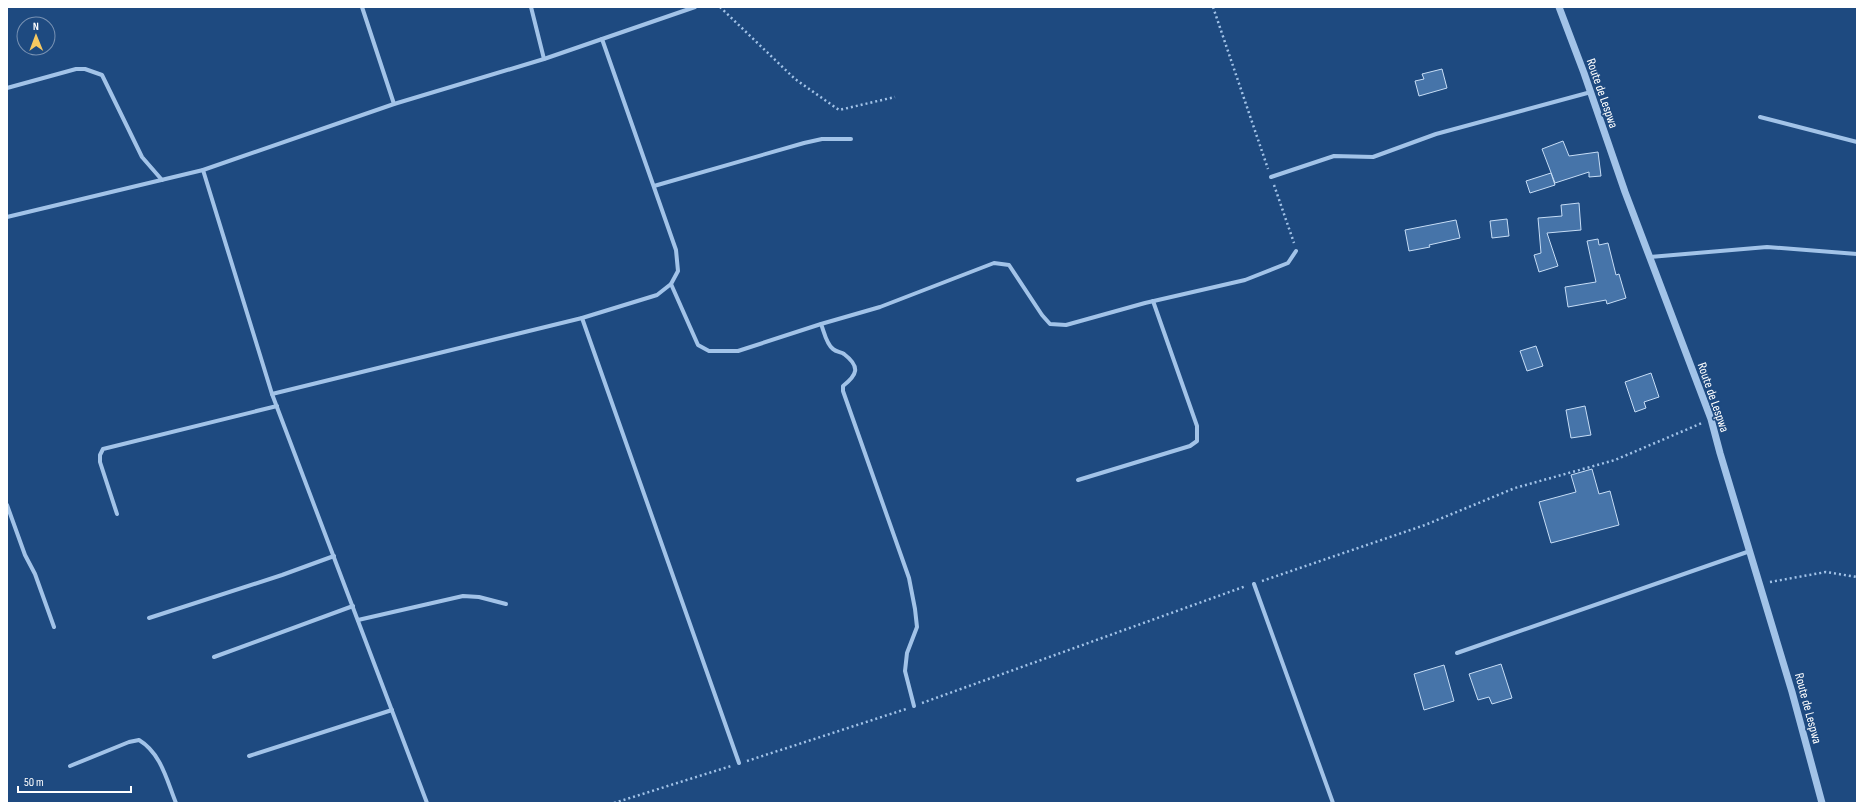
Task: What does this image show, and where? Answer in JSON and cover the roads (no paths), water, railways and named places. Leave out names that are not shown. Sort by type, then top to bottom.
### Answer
[{"type":"street","points":[[362,7],[394,104]]},
{"type":"street","points":[[531,7],[544,59]]},
{"type":"street","points":[[7,217],[203,170],[394,104],[544,59],[695,7]]},
{"type":"street","name":"Route de Lespwa","points":[[1559,7],[1625,192],[1711,419],[1792,692],[1822,803]]},
{"type":"street","points":[[272,394],[582,318],[656,295],[671,284],[678,272],[676,250],[602,39]]},
{"type":"street","points":[[7,88],[76,70],[84,69],[102,75],[142,157],[162,180]]},
{"type":"street","points":[[1271,177],[1334,156],[1373,157],[1436,134],[1590,92]]},
{"type":"street","points":[[1760,117],[1857,142]]},
{"type":"street","points":[[654,186],[804,142],[822,139],[850,139]]},
{"type":"street","points":[[203,170],[272,394],[427,803]]},
{"type":"street","points":[[1650,258],[1767,248],[1857,254]]},
{"type":"street","points":[[671,284],[698,345],[709,351],[738,351],[821,324],[880,307],[994,264],[1009,265],[1042,315],[1050,324],[1066,325],[1153,301],[1245,280],[1288,263],[1296,251]]},
{"type":"street","points":[[1078,480],[1190,446],[1197,441],[1197,426],[1153,301]]},
{"type":"street","points":[[582,318],[739,763]]},
{"type":"street","points":[[821,324],[829,345],[833,349],[845,355],[853,364],[856,371],[854,377],[843,386],[843,391],[909,578],[917,627],[907,653],[905,671],[914,706]]},
{"type":"street","points":[[116,514],[100,462],[100,455],[103,449],[277,406]]},
{"type":"street","points":[[7,505],[25,555],[35,574],[54,627]]},
{"type":"street","points":[[1457,653],[1750,551]]},
{"type":"street","points":[[149,618],[282,575],[334,556]]},
{"type":"street","points":[[1254,584],[1333,803]]},
{"type":"street","points":[[358,620],[463,596],[479,597],[506,604]]},
{"type":"street","points":[[214,657],[353,606]]},
{"type":"street","points":[[249,756],[392,710]]},
{"type":"street","points":[[70,766],[129,742],[139,740],[156,754],[176,803]]}]
